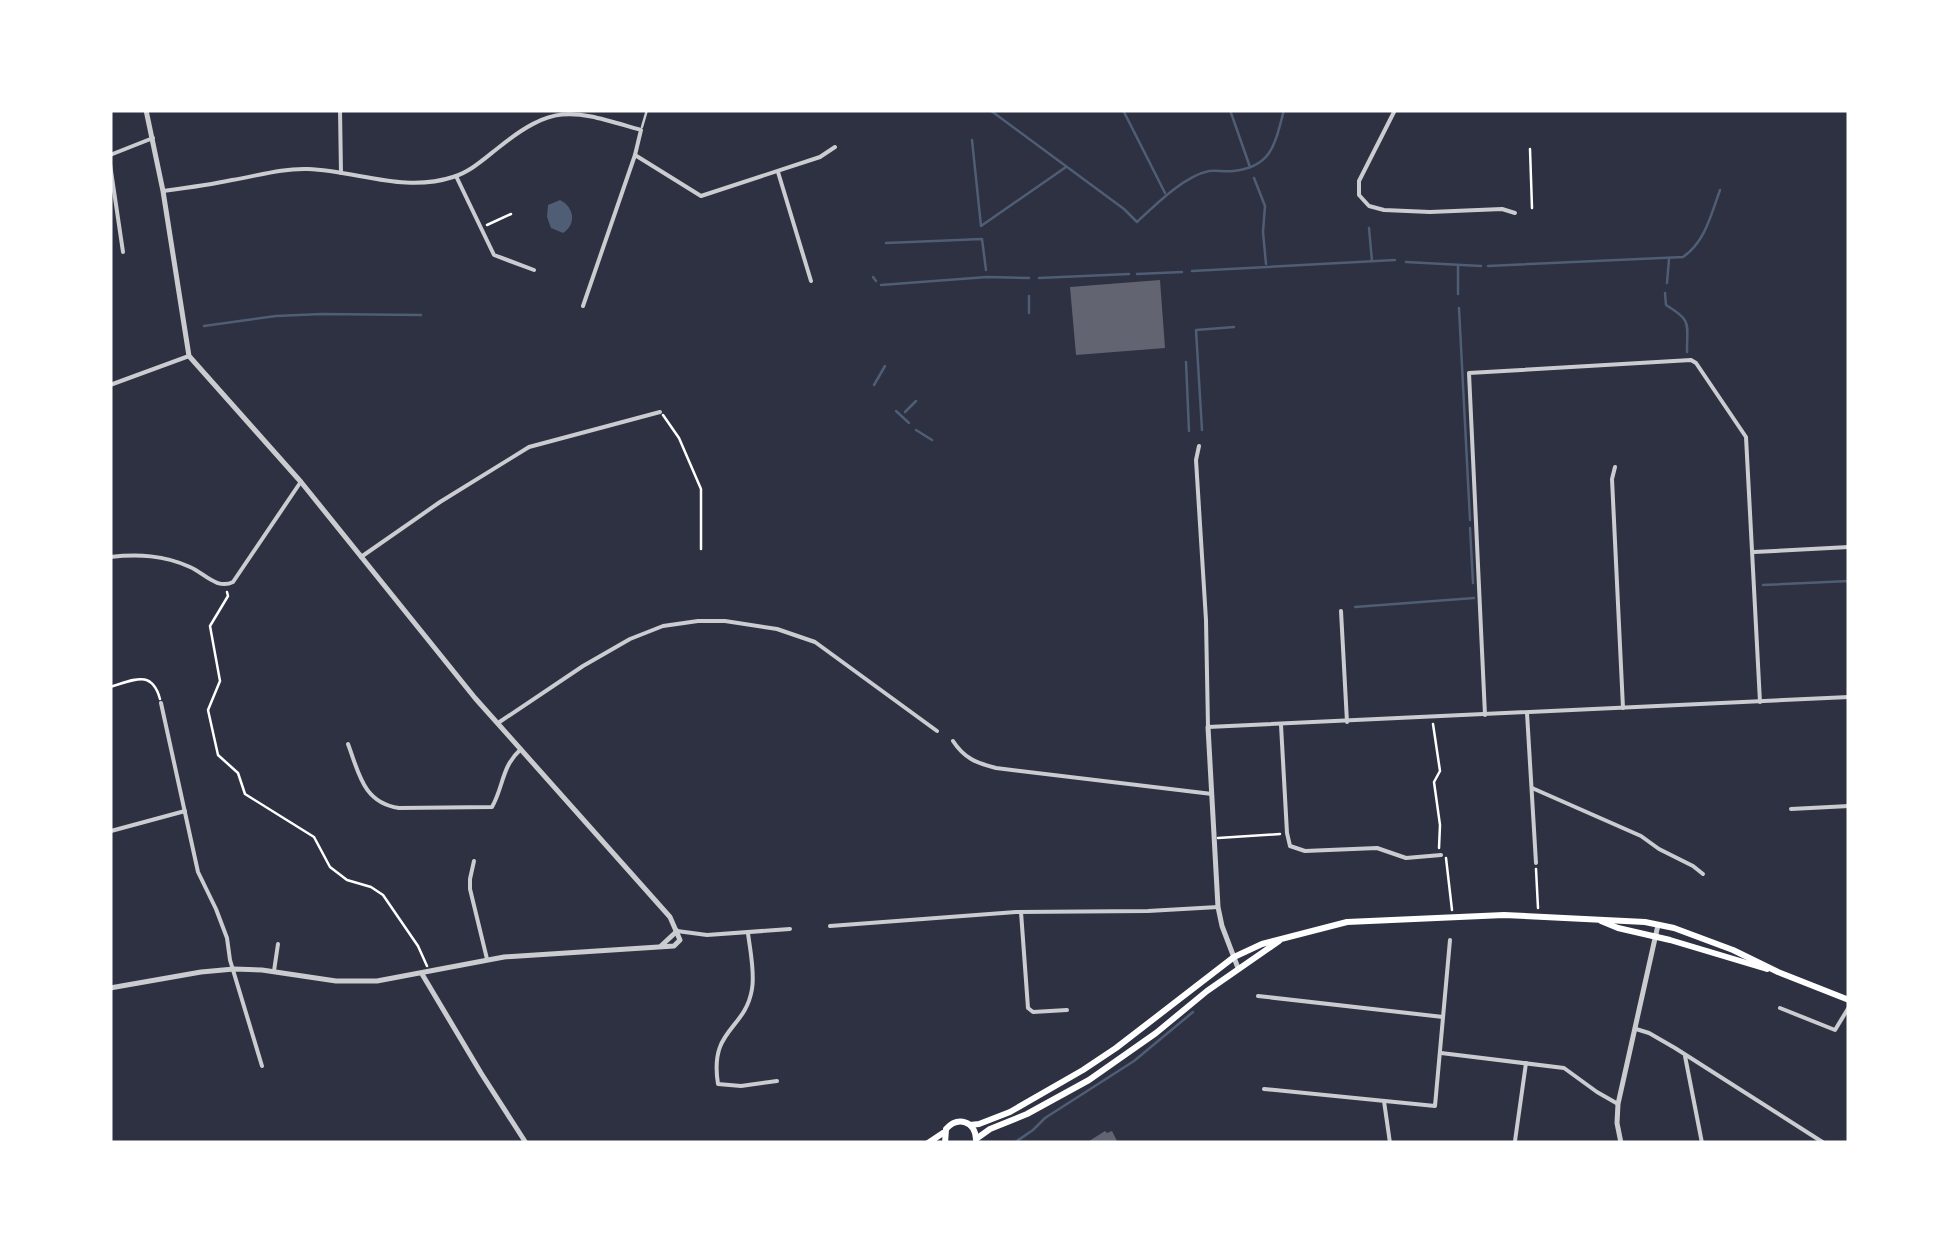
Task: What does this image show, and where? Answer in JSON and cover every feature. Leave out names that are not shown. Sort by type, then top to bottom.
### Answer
[{"type":"main road","points":[[970,1125],[1010,1112],[1083,1070],[1234,957],[1262,944],[1347,922],[1504,915],[1658,925],[1733,950],[1849,1004]]},
{"type":"main road","points":[[1599,920],[1778,972]]},
{"type":"main road","points":[[975,1141],[1088,1080],[1280,940]]},
{"type":"main road","points":[[928,1143],[948,1126],[963,1121],[975,1133],[975,1141]]},
{"type":"main road","points":[[944,1133],[945,1143]]},
{"type":"street","points":[[110,988],[234,969],[363,982],[487,960],[674,946],[680,940],[670,917],[451,669],[301,482],[190,356],[146,110]]},
{"type":"street","points":[[340,110],[341,174]]},
{"type":"street","points":[[1396,110],[1363,172],[1358,190],[1365,203],[1375,209],[1502,209],[1515,213]]},
{"type":"street","points":[[163,191],[274,171],[308,169],[418,184],[456,176],[481,162],[528,125],[558,114],[579,114],[640,130],[584,306]]},
{"type":"street","points":[[110,155],[154,138]]},
{"type":"street","points":[[635,155],[702,196],[820,157],[835,147]]},
{"type":"street","points":[[110,164],[123,252]]},
{"type":"street","points":[[778,172],[811,281]]},
{"type":"street","points":[[456,176],[494,255],[534,270]]},
{"type":"street","points":[[110,385],[190,356]]},
{"type":"street","points":[[1485,715],[1469,373],[1691,360],[1746,437],[1760,702]]},
{"type":"street","points":[[361,557],[529,446],[660,412]]},
{"type":"street","points":[[1199,446],[1196,460],[1218,907],[1238,968]]},
{"type":"street","points":[[1615,467],[1612,479],[1623,708]]},
{"type":"street","points":[[110,557],[171,559],[226,586],[233,582],[301,482]]},
{"type":"street","points":[[1752,552],[1849,546]]},
{"type":"street","points":[[1342,611],[1347,722]]},
{"type":"street","points":[[498,723],[630,639],[663,626],[725,621],[778,628],[815,642],[937,731]]},
{"type":"street","points":[[1208,727],[1849,697]]},
{"type":"street","points":[[161,703],[198,872],[216,909],[262,1066]]},
{"type":"street","points":[[1527,713],[1536,863]]},
{"type":"street","points":[[1281,725],[1286,834],[1290,846],[1300,851],[1384,849],[1406,858],[1441,855]]},
{"type":"street","points":[[952,741],[965,757],[996,768],[1212,794]]},
{"type":"street","points":[[348,744],[370,795],[384,805],[399,808],[492,807],[509,760],[521,749]]},
{"type":"street","points":[[1532,788],[1641,836],[1703,874]]},
{"type":"street","points":[[1791,809],[1849,806]]},
{"type":"street","points":[[112,832],[184,811]]},
{"type":"street","points":[[474,860],[470,890],[487,960]]},
{"type":"street","points":[[830,926],[1021,912],[1218,907]]},
{"type":"street","points":[[1021,912],[1028,1008],[1034,1012],[1066,1010]]},
{"type":"street","points":[[1621,1143],[1616,1123],[1618,1104],[1658,925]]},
{"type":"street","points":[[677,931],[707,935],[790,929]]},
{"type":"street","points":[[748,932],[752,991],[718,1048],[718,1084],[740,1086],[777,1080]]},
{"type":"street","points":[[1264,1089],[1435,1106],[1450,940]]},
{"type":"street","points":[[274,971],[278,944]]},
{"type":"street","points":[[422,974],[526,1143]]},
{"type":"street","points":[[1258,996],[1444,1016]]},
{"type":"street","points":[[1835,1030],[1849,1004]]},
{"type":"street","points":[[1780,1008],[1844,1035]]},
{"type":"street","points":[[1635,1029],[1649,1033],[1824,1143]]},
{"type":"street","points":[[1441,1053],[1564,1068],[1618,1104]]},
{"type":"street","points":[[1685,1056],[1702,1143]]},
{"type":"street","points":[[1515,1141],[1526,1063]]},
{"type":"street","points":[[1384,1101],[1390,1143]]},
{"type":"lane","points":[[640,130],[648,110]]},
{"type":"path","points":[[1530,149],[1532,208]]},
{"type":"path","points":[[481,228],[511,214]]},
{"type":"path","points":[[660,412],[679,438],[702,488],[702,549]]},
{"type":"path","points":[[226,586],[228,596],[210,626],[220,681],[208,710],[218,755],[238,773],[245,794],[314,837],[330,866],[347,880],[384,895],[427,966]]},
{"type":"path","points":[[110,688],[150,680],[155,683],[161,703]]},
{"type":"path","points":[[1432,718],[1440,771],[1434,782],[1438,838],[1441,855],[1446,859],[1452,916]]},
{"type":"path","points":[[1214,838],[1286,834]]},
{"type":"path","points":[[1536,863],[1538,908]]},
{"type":"water","points":[[560,200],[572,216],[563,233],[551,228],[547,217],[548,205]]},
{"type":"building","points":[[1160,280],[1165,348],[1076,355],[1070,287]]},
{"type":"building","points":[[1112,1131],[1117,1141],[1086,1143]]},
{"type":"waterway","points":[[990,110],[1137,222],[1170,192],[1199,174],[1246,169],[1264,159],[1274,143],[1284,110]]},
{"type":"waterway","points":[[1123,110],[1165,193]]},
{"type":"waterway","points":[[1230,110],[1250,167]]},
{"type":"waterway","points":[[972,140],[981,226],[1066,167]]},
{"type":"waterway","points":[[1254,178],[1265,206],[1266,264]]},
{"type":"waterway","points":[[1488,266],[1683,257],[1702,236],[1720,190]]},
{"type":"waterway","points":[[1369,228],[1372,261]]},
{"type":"waterway","points":[[886,243],[982,239],[986,270]]},
{"type":"waterway","points":[[1667,283],[1669,259]]},
{"type":"waterway","points":[[1192,271],[1395,260]]},
{"type":"waterway","points":[[1406,262],[1481,266]]},
{"type":"waterway","points":[[1458,266],[1458,294]]},
{"type":"waterway","points":[[1137,274],[1182,272]]},
{"type":"waterway","points":[[1039,278],[1129,274]]},
{"type":"waterway","points":[[873,277],[876,281]]},
{"type":"waterway","points":[[881,285],[1029,278]]},
{"type":"waterway","points":[[1665,293],[1666,305],[1686,323],[1687,352]]},
{"type":"waterway","points":[[1029,296],[1029,313]]},
{"type":"waterway","points":[[1459,308],[1470,520]]},
{"type":"waterway","points":[[204,326],[276,316],[421,315]]},
{"type":"waterway","points":[[1202,430],[1196,330],[1234,327]]},
{"type":"waterway","points":[[1186,362],[1189,431]]},
{"type":"waterway","points":[[874,385],[885,366]]},
{"type":"waterway","points":[[905,412],[916,401]]},
{"type":"waterway","points":[[896,411],[909,423]]},
{"type":"waterway","points":[[916,430],[932,440]]},
{"type":"waterway","points":[[1470,528],[1473,583]]},
{"type":"waterway","points":[[1763,585],[1849,581]]},
{"type":"waterway","points":[[1355,607],[1474,598]]},
{"type":"waterway","points":[[1014,1143],[1045,1118],[1134,1061],[1193,1012]]}]
